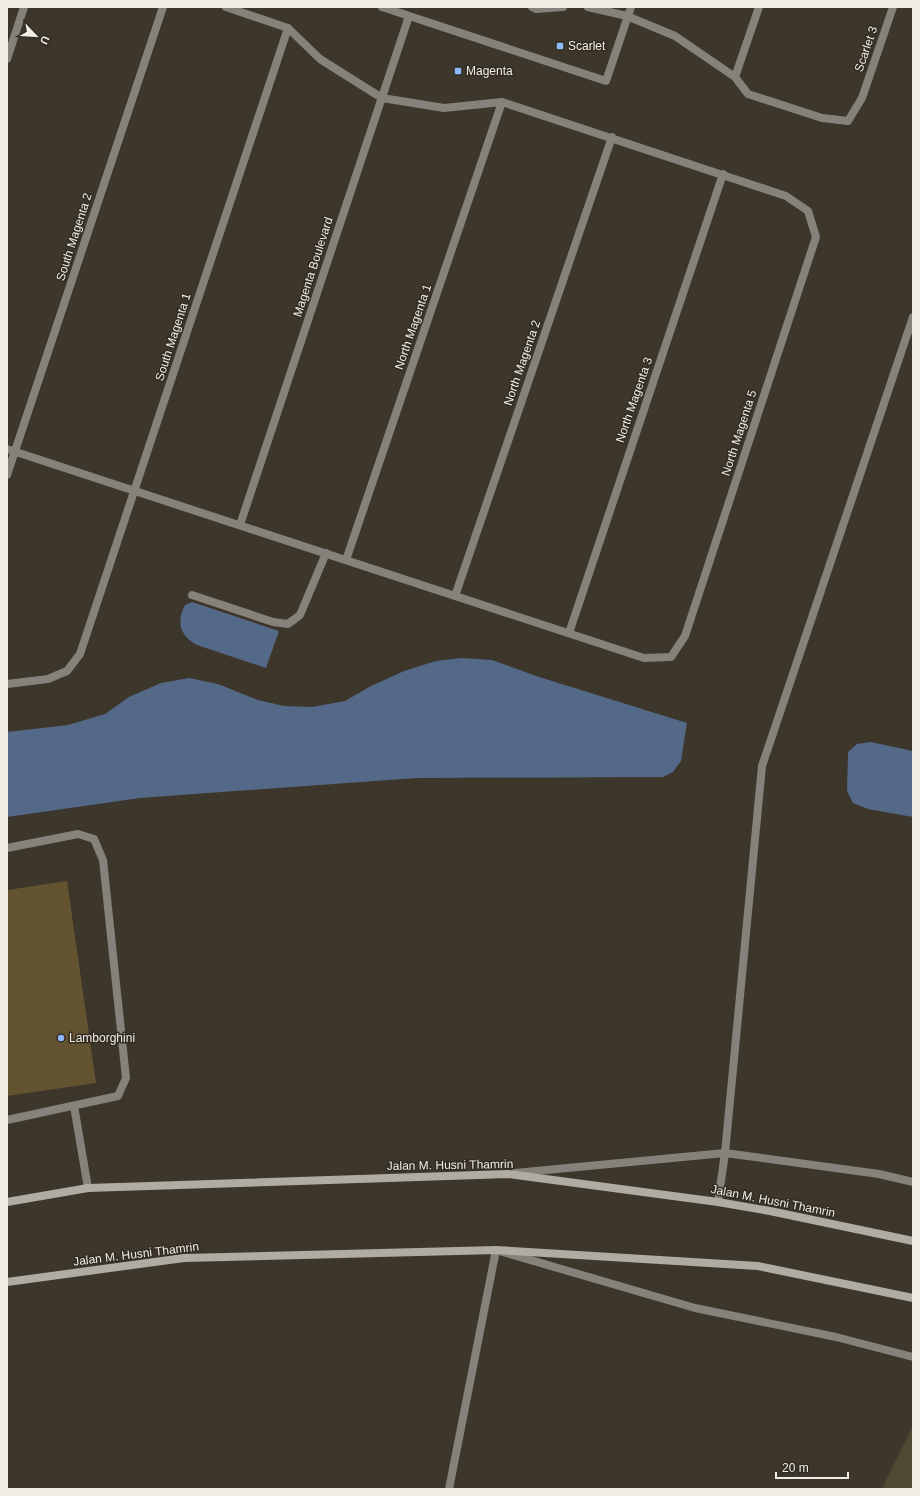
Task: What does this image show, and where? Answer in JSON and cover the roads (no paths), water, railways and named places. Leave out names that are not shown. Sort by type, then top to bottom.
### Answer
[{"type":"main road","name":"Jalan M. Husni Thamrin","points":[[7,1202],[88,1188],[508,1174],[718,1202],[770,1211],[913,1241]]},
{"type":"main road","name":"Jalan M. Husni Thamrin","points":[[7,1282],[184,1258],[496,1250],[758,1266],[913,1298]]},
{"type":"street","points":[[7,59],[24,7]]},
{"type":"street","name":"South Magenta 2","points":[[7,475],[11,450],[163,7]]},
{"type":"street","points":[[226,7],[288,28],[320,59],[382,98],[444,108],[502,102],[722,174]]},
{"type":"street","points":[[382,7],[606,81],[631,7]]},
{"type":"street","points":[[532,7],[536,9],[563,7]]},
{"type":"street","points":[[588,7],[627,16],[675,36],[735,77],[759,7]]},
{"type":"street","name":"Scarlet 3","points":[[735,77],[748,94],[822,118],[848,120],[862,98],[893,7]]},
{"type":"street","name":"Magenta Boulevard","points":[[240,525],[409,16]]},
{"type":"street","name":"South Magenta 1","points":[[7,684],[48,679],[67,671],[80,654],[288,28]]},
{"type":"street","name":"North Magenta 1","points":[[346,560],[502,102]]},
{"type":"street","name":"North Magenta 2","points":[[455,596],[612,137]]},
{"type":"street","name":"North Magenta 5","points":[[569,633],[644,658],[671,657],[685,636],[816,237],[808,211],[786,196],[722,174]]},
{"type":"street","name":"North Magenta 3","points":[[569,633],[722,174]]},
{"type":"street","points":[[718,1202],[725,1153],[762,766],[913,317]]},
{"type":"street","points":[[11,450],[569,633]]},
{"type":"street","points":[[192,595],[273,622],[288,624],[300,614],[326,554]]},
{"type":"street","points":[[7,848],[78,834],[94,839],[103,860],[126,1078],[118,1096],[7,1120]]},
{"type":"street","points":[[74,1106],[88,1188]]},
{"type":"street","points":[[508,1174],[725,1153],[879,1174],[913,1182]]},
{"type":"street","points":[[449,1489],[496,1250],[695,1308],[836,1337],[913,1357]]},
{"type":"water","points":[[192,602],[279,631],[266,668],[197,645],[191,641],[183,633],[180,623],[182,611],[185,605]]},
{"type":"water","points":[[461,658],[492,660],[536,676],[687,723],[681,761],[673,772],[663,777],[417,778],[140,798],[7,817],[7,732],[68,725],[105,714],[129,697],[161,683],[189,678],[218,684],[258,700],[284,706],[312,707],[345,701],[371,686],[404,671],[436,661]]},
{"type":"water","points":[[871,742],[913,751],[913,817],[868,809],[853,803],[847,791],[848,752],[857,744]]},
{"type":"place","name":"Scarlet","points":[[560,46]]},
{"type":"place","name":"Magenta","points":[[458,71]]},
{"type":"place","name":"Lamborghini","points":[[61,1038]]}]
